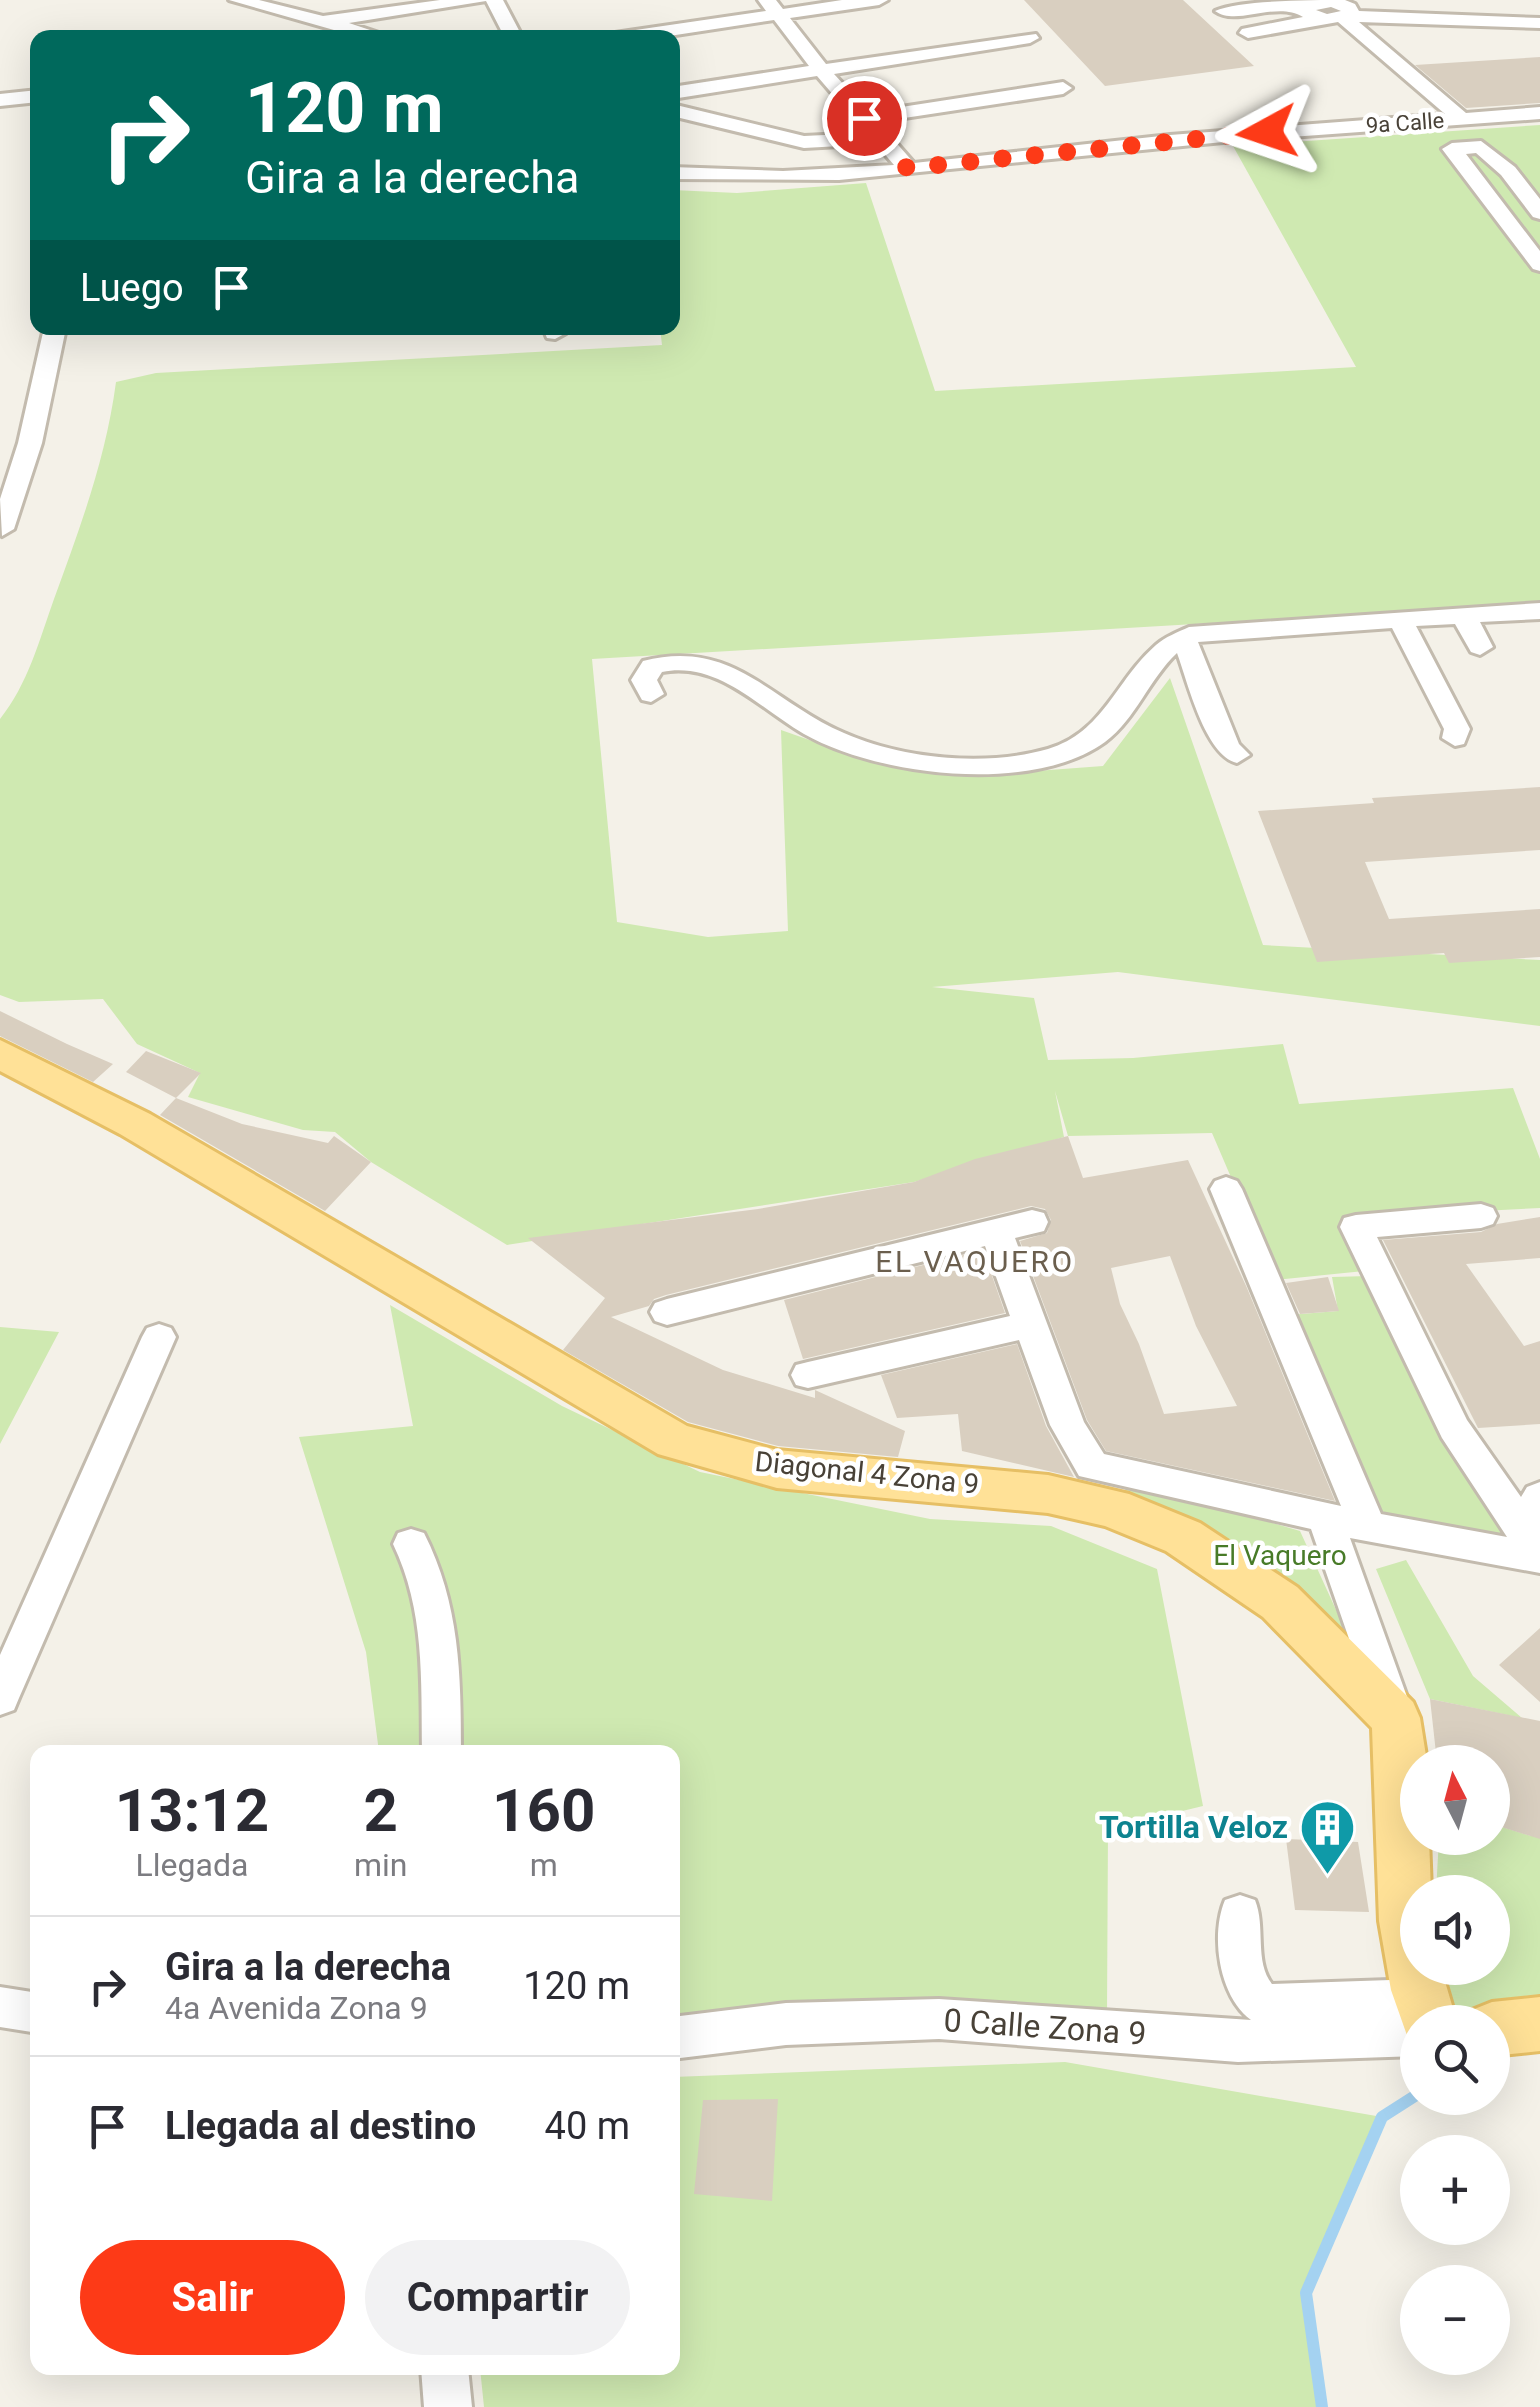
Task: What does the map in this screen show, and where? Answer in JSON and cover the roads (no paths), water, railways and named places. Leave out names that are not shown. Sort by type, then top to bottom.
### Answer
[{"type":"main road","name":"Diagonal 4 Zona 9","points":[[0,1054],[135,1124],[674,1441],[778,1469],[1048,1494],[1112,1508],[1184,1537],[1280,1602],[1395,1718]]},
{"type":"main road","points":[[1395,1718],[1401,1745],[1408,1925],[1420,2005]]},
{"type":"main road","points":[[1510,2027],[1540,2024]]},
{"type":"street","points":[[238,0],[353,30]]},
{"type":"street","points":[[321,22],[478,0]]},
{"type":"street","points":[[494,0],[510,30]]},
{"type":"street","points":[[748,0],[768,10],[812,72],[872,140],[907,168]]},
{"type":"street","points":[[659,30],[768,10],[880,0]]},
{"type":"street","points":[[1224,11],[1280,4],[1540,20]]},
{"type":"street","points":[[1248,32],[1304,25],[1326,9]]},
{"type":"street","points":[[1326,9],[1462,119]]},
{"type":"street","points":[[1326,9],[1413,102],[1426,122]]},
{"type":"street","points":[[680,91],[1030,38]]},
{"type":"street","points":[[812,72],[864,118],[885,169]]},
{"type":"street","points":[[864,118],[1063,88]]},
{"type":"street","points":[[0,127],[4,99],[30,97]]},
{"type":"street","points":[[680,112],[804,142],[872,140]]},
{"type":"street","name":"9a Calle","points":[[680,173],[769,178],[1219,136],[1540,113]]},
{"type":"street","points":[[1540,213],[1508,171],[1481,147],[1452,149],[1540,265]]},
{"type":"street","points":[[2,529],[30,443],[53,335]]},
{"type":"street","points":[[650,694],[644,680],[652,666],[678,661],[709,663],[780,710],[835,739],[910,758],[987,763],[1028,761],[1086,744],[1121,714],[1166,649],[1184,639],[1220,629],[1540,611]]},
{"type":"street","points":[[1464,616],[1480,647]]},
{"type":"street","points":[[1400,619],[1457,729],[1455,738]]},
{"type":"street","points":[[1184,639],[1228,748],[1237,755]]},
{"type":"street","points":[[1226,1188],[1368,1528]]},
{"type":"street","points":[[1482,1216],[1356,1227],[1454,1428],[1535,1535]]},
{"type":"street","points":[[667,1312],[1032,1222]]},
{"type":"street","points":[[996,1231],[1068,1425],[1092,1466],[1368,1528],[1535,1535]]},
{"type":"street","points":[[808,1375],[1031,1324]]},
{"type":"street","points":[[0,1698],[159,1337]]},
{"type":"street","points":[[1325,1518],[1395,1718]]},
{"type":"street","points":[[412,1544],[427,1570],[436,1612],[442,1745]]},
{"type":"street","points":[[1240,1914],[1246,1982],[1255,2000],[1265,2005],[1400,2017]]},
{"type":"street","points":[[0,2007],[30,2011]]},
{"type":"street","name":"0 Calle Zona 9","points":[[680,2037],[786,2024],[940,2019],[1238,2041],[1400,2022]]},
{"type":"street","points":[[446,2375],[448,2407]]},
{"type":"waterway","points":[[1322,2407],[1306,2293],[1382,2117],[1400,2106]]},
{"type":"place","name":"Tortilla Veloz","points":[[1327,1876]]},
{"type":"district","name":"EL VAQUERO","points":[[975,1261]]},
{"type":"park label","name":"El Vaquero","points":[[1280,1555]]}]
